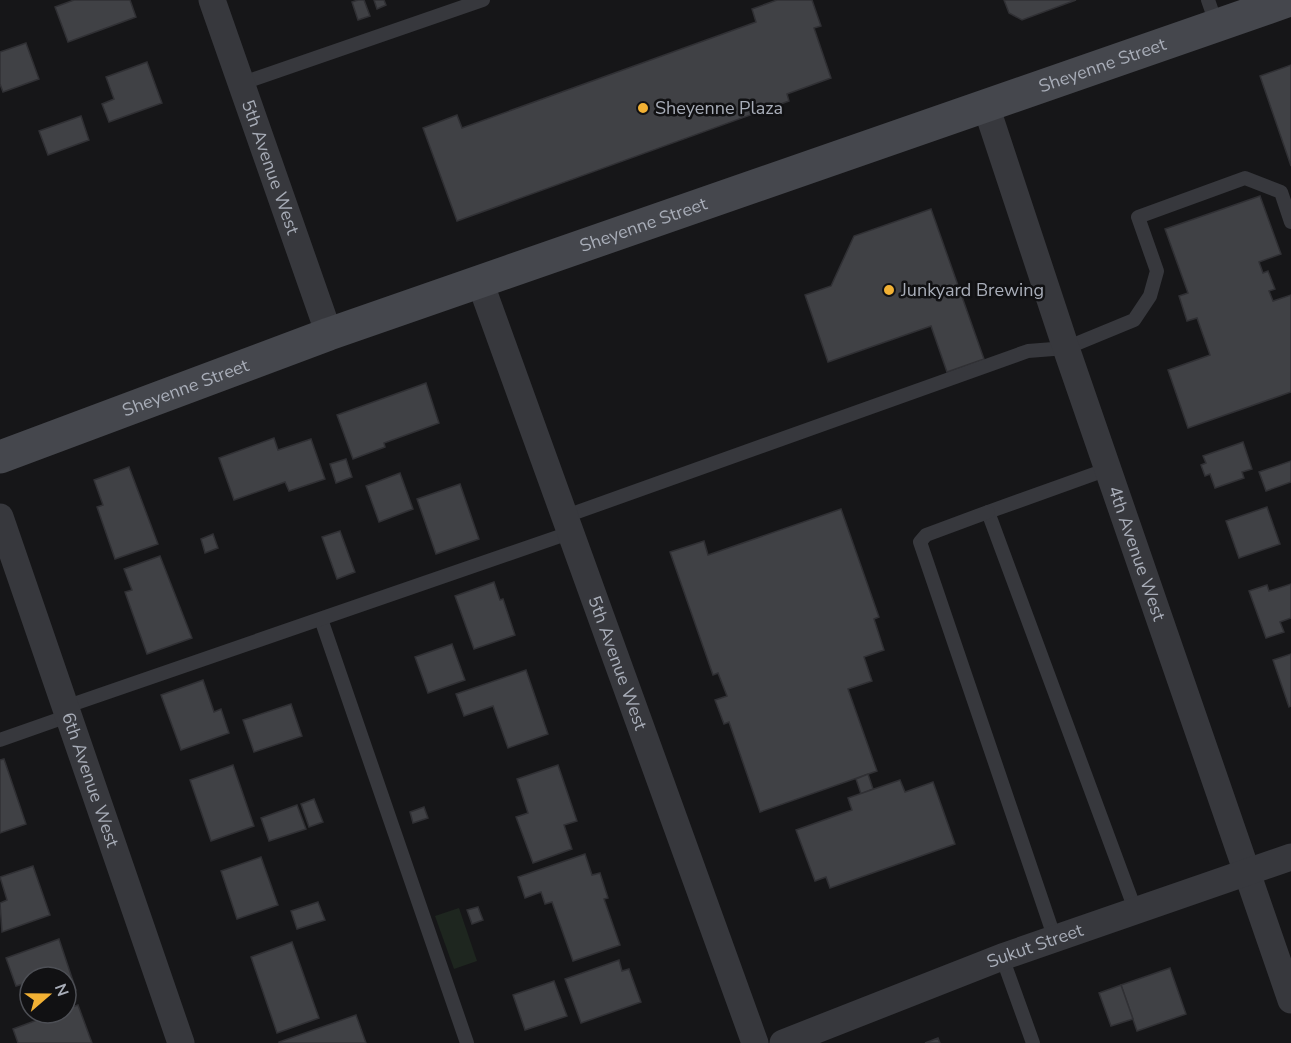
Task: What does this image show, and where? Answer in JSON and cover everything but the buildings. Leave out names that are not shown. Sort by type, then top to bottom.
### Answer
[{"type":"main road","name":"Sheyenne Street","points":[[0,457],[328,334],[986,106],[1212,13],[1290,2]]},
{"type":"street","name":"5th Avenue West","points":[[212,0],[328,334]]},
{"type":"street","name":"4th Avenue West","points":[[986,106],[1066,348],[1291,1000]]},
{"type":"street","name":"5th Avenue West","points":[[480,282],[755,1043]]},
{"type":"street","name":"6th Avenue West","points":[[0,517],[181,1043]]},
{"type":"street","name":"Sukut Street","points":[[783,1043],[1002,957],[1291,857]]},
{"type":"lane","points":[[240,84],[483,0]]},
{"type":"lane","points":[[0,740],[66,711],[321,619],[1028,351],[1066,348],[1134,320],[1150,296],[1157,271],[1138,217],[1245,178],[1281,192],[1291,222]]},
{"type":"lane","points":[[1055,939],[920,542],[926,535],[1108,469]]},
{"type":"lane","points":[[988,512],[1136,912]]},
{"type":"lane","points":[[321,619],[467,1043]]},
{"type":"lane","points":[[1002,957],[1033,1043]]},
{"type":"shaded area","points":[[459,908],[477,961],[454,969],[435,916]]},
{"type":"place","name":"Sheyenne Plaza","points":[[643,108]]},
{"type":"place","name":"Junkyard Brewing","points":[[889,290]]}]
